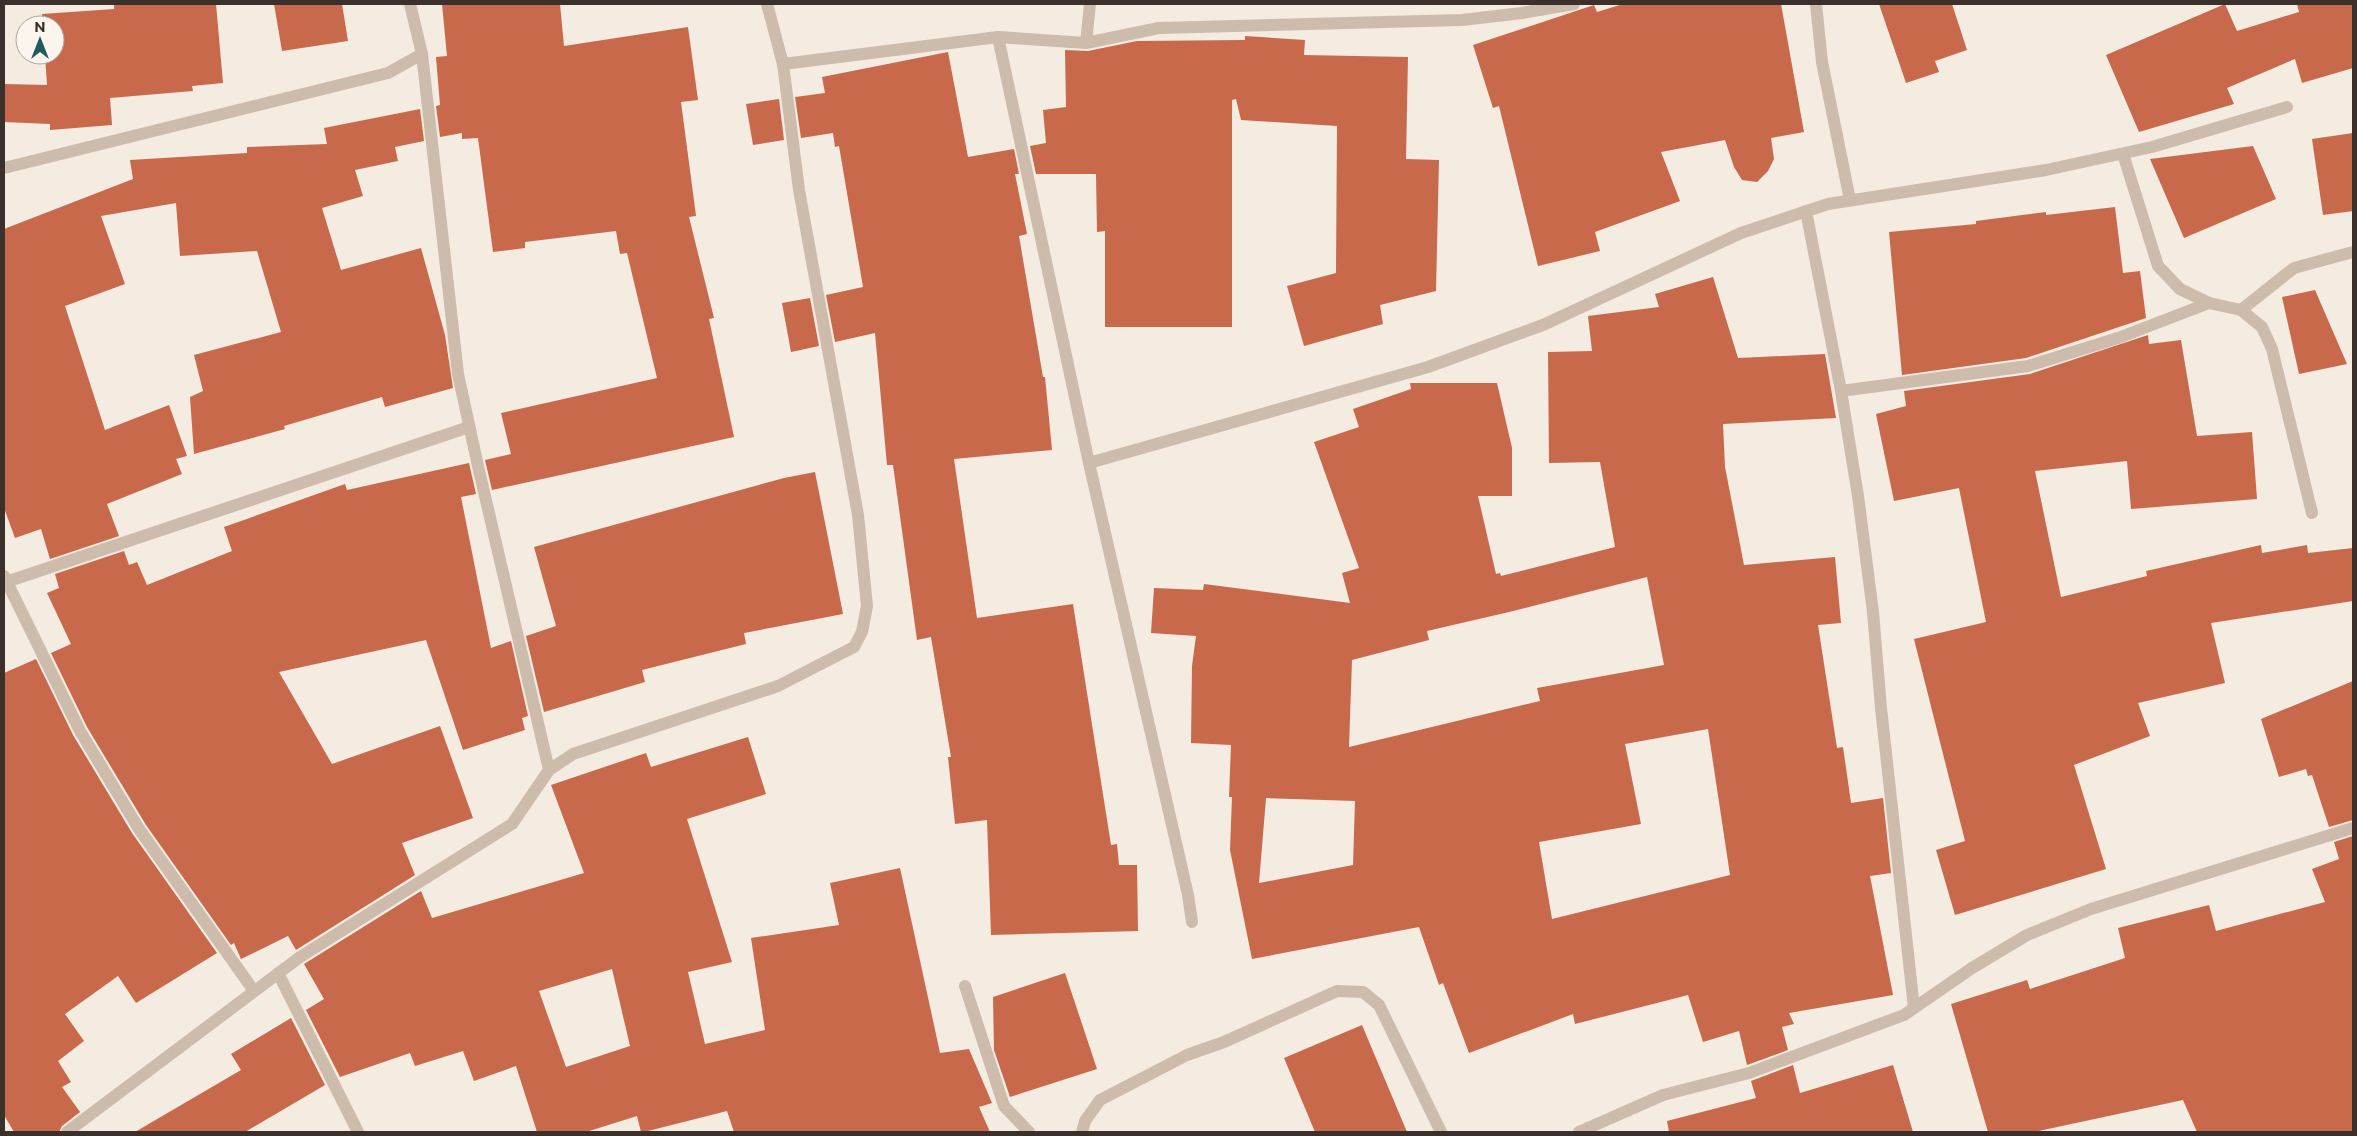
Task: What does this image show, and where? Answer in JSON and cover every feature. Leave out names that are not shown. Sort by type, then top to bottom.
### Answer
[{"type":"street","points":[[410,4],[422,54],[458,374],[548,770]]},
{"type":"street","points":[[67,1132],[300,956],[512,824],[548,770],[573,754],[778,686],[854,647],[862,632],[867,606],[858,515],[799,190],[783,64],[767,4]]},
{"type":"street","points":[[1086,44],[1090,4]]},
{"type":"street","points":[[783,64],[998,37],[1086,44],[1159,28],[1462,20],[1522,13],[1574,4]]},
{"type":"street","points":[[1816,4],[1822,62],[1850,200]]},
{"type":"street","points":[[998,37],[1089,463],[1188,895],[1192,922]]},
{"type":"street","points":[[4,168],[388,73],[422,54]]},
{"type":"street","points":[[1089,463],[1428,367],[1543,324],[1741,233],[1828,204],[2046,170],[2123,154],[2286,107]]},
{"type":"street","points":[[2123,154],[2158,266],[2180,289],[2209,303],[2242,310],[2262,327],[2272,349],[2312,513]]},
{"type":"street","points":[[1806,211],[1841,391],[1858,496],[1873,612],[1881,708],[1914,1008]]},
{"type":"street","points":[[2242,310],[2294,268],[2353,252]]},
{"type":"street","points":[[1841,391],[2028,366],[2118,338],[2209,303]]},
{"type":"street","points":[[254,991],[139,829],[80,731],[5,579],[469,427]]},
{"type":"street","points":[[1579,1132],[1663,1095],[1749,1073],[1904,1015],[1972,968],[2027,935],[2091,909],[2353,828]]},
{"type":"street","points":[[278,973],[358,1132]]},
{"type":"street","points":[[965,986],[1004,1106],[1029,1132]]},
{"type":"street","points":[[1082,1132],[1085,1121],[1100,1100],[1188,1055],[1224,1042],[1337,991],[1363,992],[1379,1005],[1441,1132]]},
{"type":"building","points":[[114,4],[216,4],[223,83],[192,86],[193,91],[110,98],[112,125],[50,130],[50,124],[4,122],[4,84],[47,85],[46,65],[65,65],[65,15],[42,14],[114,9]]},
{"type":"building","points":[[274,4],[342,4],[348,41],[282,51]]},
{"type":"building","points":[[442,4],[560,4],[564,46],[688,27],[698,100],[681,102],[696,216],[689,217],[714,318],[709,319],[734,437],[492,490],[485,460],[511,454],[501,413],[657,378],[627,253],[620,254],[616,231],[525,242],[525,248],[493,252],[478,138],[462,139],[462,133],[440,137],[436,106],[440,105],[436,57],[447,56]]},
{"type":"building","points":[[1623,4],[1781,4],[1804,132],[1771,138],[1774,159],[1768,171],[1757,182],[1742,180],[1734,167],[1725,140],[1661,152],[1680,201],[1595,232],[1600,251],[1538,266],[1499,106],[1493,108],[1473,45],[1594,5],[1597,12]]},
{"type":"building","points":[[1879,4],[1952,4],[1967,50],[1935,61],[1939,72],[1906,83]]},
{"type":"building","points":[[2225,4],[2237,31],[2299,12],[2297,4],[2353,4],[2353,68],[2302,83],[2295,59],[2227,88],[2234,104],[2139,132],[2106,55]]},
{"type":"building","points":[[1245,36],[1305,40],[1304,55],[1408,57],[1406,159],[1439,160],[1436,291],[1380,305],[1383,324],[1304,346],[1287,286],[1336,273],[1337,126],[1241,120],[1236,99],[1232,100],[1232,327],[1105,327],[1105,231],[1097,232],[1096,174],[1036,174],[1030,146],[1046,143],[1043,110],[1066,107],[1065,50],[1088,51],[1137,41],[1245,40]]},
{"type":"building","points":[[948,52],[968,157],[1014,149],[1019,174],[1015,174],[1027,234],[1019,236],[1043,377],[1045,377],[1052,450],[954,459],[977,618],[1073,604],[1111,845],[1117,844],[1119,865],[1137,865],[1138,931],[991,935],[987,820],[955,824],[948,757],[951,757],[931,637],[917,640],[893,465],[887,465],[875,333],[835,342],[826,295],[863,287],[839,146],[835,147],[833,133],[801,138],[795,97],[825,93],[822,77]]},
{"type":"building","points":[[779,99],[784,140],[753,145],[746,104]]},
{"type":"building","points":[[420,109],[424,141],[395,147],[398,161],[355,170],[363,196],[322,208],[341,270],[421,248],[445,335],[453,388],[385,407],[382,397],[284,426],[285,429],[194,454],[190,397],[203,391],[194,355],[281,332],[257,251],[180,256],[176,203],[101,216],[125,284],[65,306],[105,430],[169,405],[187,456],[176,459],[182,474],[107,504],[119,536],[50,559],[41,529],[15,538],[4,508],[4,229],[133,179],[130,160],[247,153],[247,147],[327,144],[324,128]]},
{"type":"building","points":[[2353,133],[2353,211],[2323,215],[2312,139]]},
{"type":"building","points":[[2253,146],[2276,199],[2184,238],[2150,159]]},
{"type":"building","points":[[2115,207],[2123,273],[2140,271],[2146,318],[2026,358],[1902,375],[1889,232],[1976,224],[1976,221],[2046,212],[2046,215]]},
{"type":"building","points":[[1713,277],[1738,358],[1825,354],[1836,418],[1723,424],[1725,467],[1744,565],[1835,557],[1841,623],[1818,625],[1837,748],[1843,747],[1851,803],[1883,798],[1891,873],[1870,876],[1893,995],[1789,1013],[1794,1024],[1782,1027],[1788,1050],[1747,1065],[1739,1031],[1703,1042],[1688,995],[1575,1024],[1573,1014],[1469,1053],[1443,983],[1439,985],[1419,927],[1252,959],[1230,850],[1232,797],[1229,797],[1231,745],[1191,743],[1192,666],[1196,636],[1151,633],[1154,588],[1203,590],[1204,584],[1350,603],[1342,573],[1359,568],[1314,442],[1359,427],[1353,409],[1411,389],[1410,383],[1497,383],[1512,448],[1512,496],[1478,496],[1496,574],[1500,573],[1501,576],[1615,547],[1600,462],[1549,463],[1548,352],[1592,351],[1588,316],[1659,307],[1655,294]],"holes":[[[1647,577],[1664,665],[1537,688],[1540,701],[1349,747],[1352,660],[1429,640],[1427,631]],[[1708,729],[1730,875],[1552,919],[1539,842],[1641,824],[1625,744]],[[1266,798],[1355,801],[1353,865],[1259,883]]]},
{"type":"building","points":[[2315,290],[2347,364],[2299,374],[2282,297]]},
{"type":"building","points":[[810,298],[819,346],[791,352],[782,303]]},
{"type":"building","points":[[2148,335],[2149,344],[2181,340],[2197,436],[2252,432],[2257,499],[2131,509],[2127,461],[2035,471],[2061,597],[2147,576],[2146,571],[2261,545],[2262,553],[2307,545],[2308,553],[2353,548],[2353,601],[2211,623],[2225,683],[2138,703],[2150,736],[2074,765],[2106,869],[1955,915],[1936,850],[1965,841],[1914,639],[1986,622],[1959,488],[1894,501],[1876,414],[1906,406],[1904,391],[2030,374]]},
{"type":"building","points":[[469,463],[476,494],[461,497],[491,648],[511,641],[528,716],[522,718],[525,730],[463,750],[426,640],[279,672],[332,764],[440,726],[473,818],[402,843],[415,875],[296,950],[288,936],[241,959],[234,943],[231,945],[146,825],[87,727],[51,653],[71,644],[47,593],[59,588],[55,574],[124,551],[129,565],[137,562],[147,585],[232,551],[224,527],[345,484],[347,490]]},
{"type":"building","points":[[815,472],[843,614],[744,633],[746,644],[642,670],[645,682],[544,712],[526,636],[556,626],[534,547],[784,478]]},
{"type":"building","points":[[36,659],[73,735],[132,833],[217,953],[136,1003],[118,976],[65,1014],[84,1041],[58,1061],[71,1082],[62,1087],[80,1112],[62,1126],[59,1132],[14,1132],[4,1115],[4,673]]},
{"type":"building","points":[[2353,681],[2353,820],[2329,827],[2312,775],[2308,776],[2306,769],[2279,777],[2261,719]]},
{"type":"building","points":[[748,737],[766,794],[687,819],[732,962],[688,972],[705,1044],[765,1030],[751,938],[839,925],[830,883],[900,868],[940,1053],[969,1049],[992,1103],[979,1107],[990,1132],[734,1132],[727,1111],[644,1132],[641,1132],[637,1116],[586,1132],[537,1132],[516,1066],[474,1081],[463,1051],[415,1066],[410,1053],[340,1077],[306,1010],[324,999],[304,964],[421,891],[432,918],[584,873],[551,785],[646,753],[651,767]],"holes":[[[612,969],[630,1046],[566,1067],[539,991]]]},
{"type":"building","points":[[2353,836],[2353,1132],[2197,1132],[2183,1100],[2034,1132],[1988,1132],[1951,1004],[2027,980],[2030,989],[2125,958],[2118,928],[2209,905],[2216,931],[2325,902],[2312,869],[2339,859],[2334,842]]},
{"type":"building","points":[[1065,973],[1097,1069],[1010,1097],[994,1050],[993,997]]},
{"type":"building","points":[[291,1018],[325,1085],[245,1132],[135,1132],[241,1070],[231,1054]]},
{"type":"building","points":[[1362,1025],[1407,1132],[1315,1132],[1284,1058]]},
{"type":"building","points":[[1793,1065],[1800,1093],[1893,1065],[1913,1132],[1669,1132],[1667,1121],[1756,1098],[1751,1081]]}]
